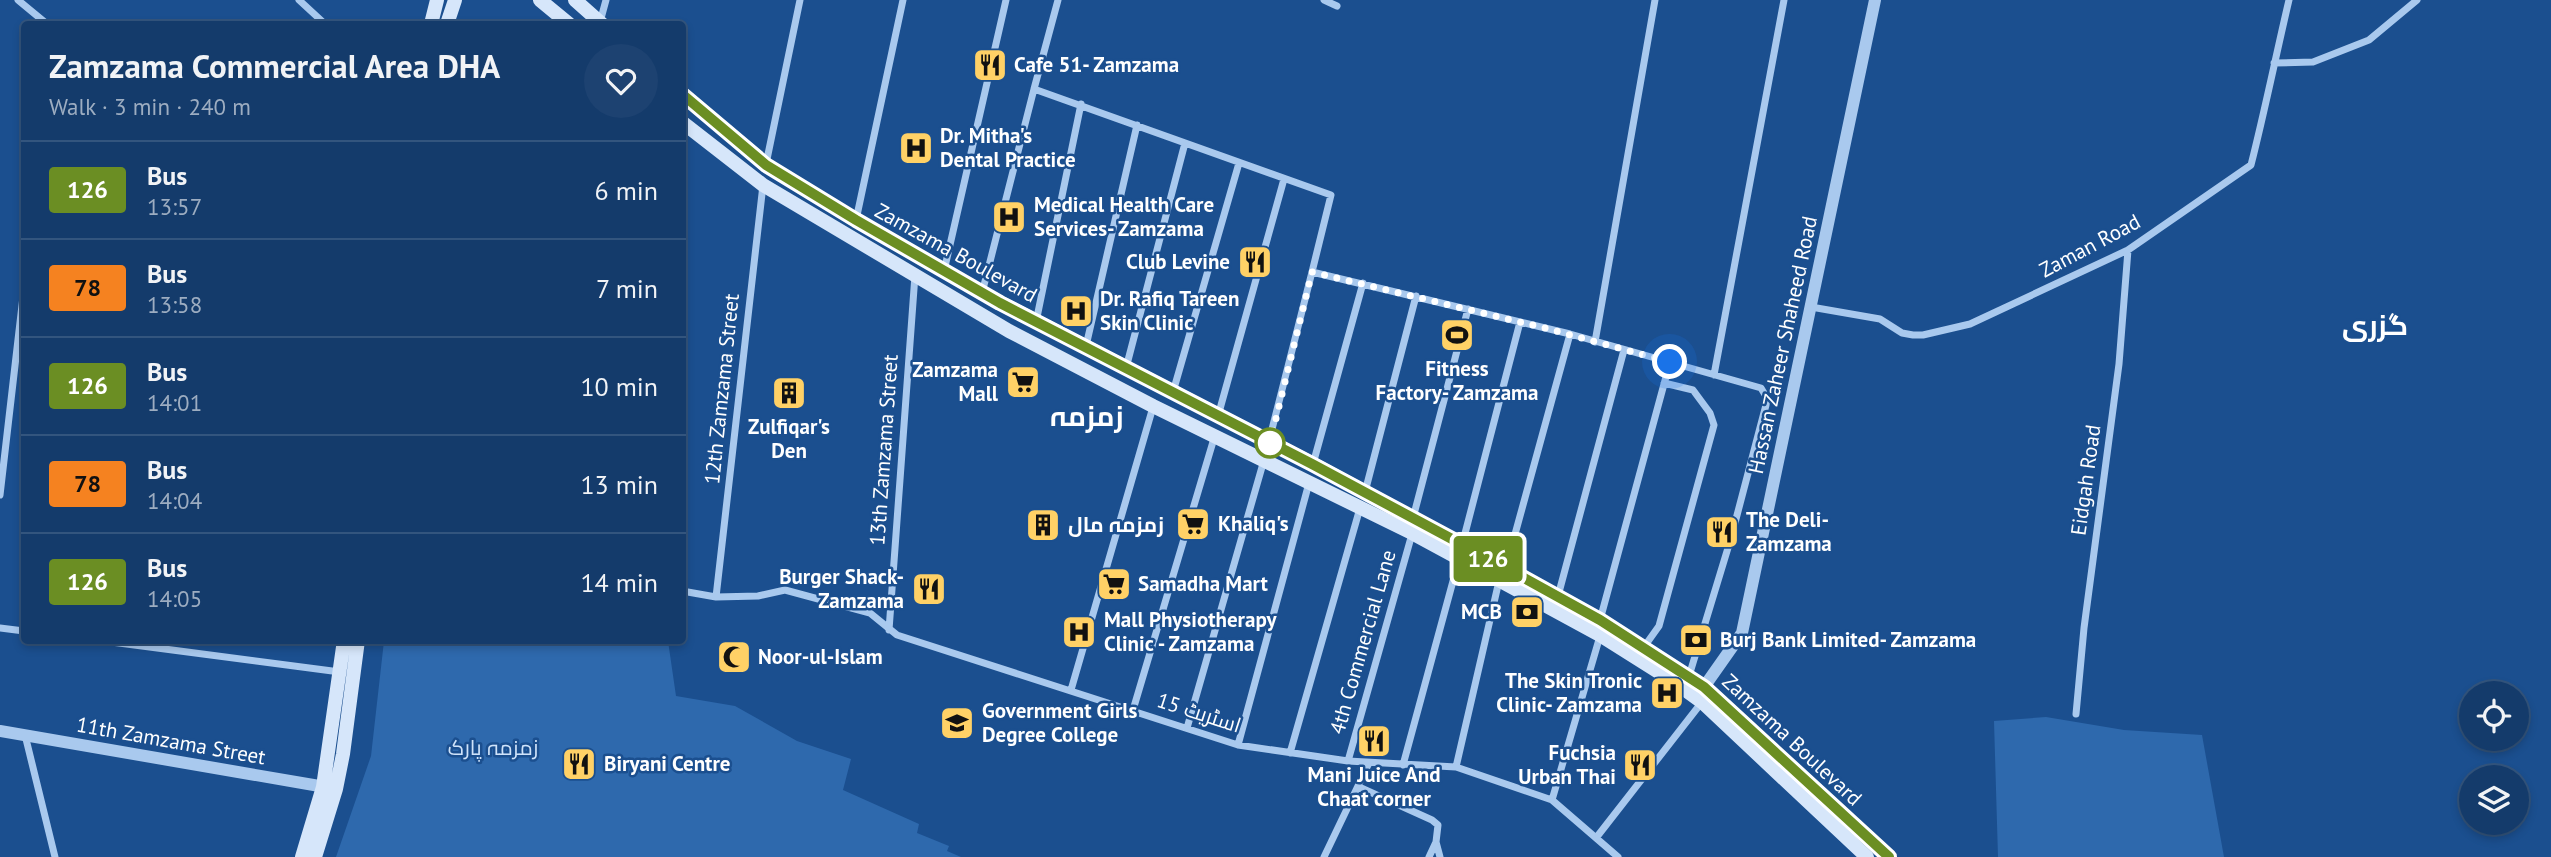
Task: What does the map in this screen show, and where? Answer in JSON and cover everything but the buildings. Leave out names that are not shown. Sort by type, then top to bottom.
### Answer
[{"type":"main road","points":[[432,21],[437,0]]},
{"type":"main road","points":[[448,21],[455,0]]},
{"type":"main road","points":[[540,0],[565,21]]},
{"type":"main road","points":[[575,0],[598,21]]},
{"type":"main road","name":"Zamzama Boulevard","points":[[686,97],[766,165],[982,293],[1312,464],[1362,500],[1600,628],[1644,648],[1689,676],[1889,857]]},
{"type":"main road","name":"Zamzama Boulevard","points":[[686,125],[763,185],[1009,331],[1309,483],[1362,500]]},
{"type":"main road","name":"Zamzama Boulevard","points":[[1503,574],[1557,597],[1702,702],[1867,857]]},
{"type":"main road","points":[[302,857],[329,788],[344,644]]},
{"type":"main road","points":[[315,857],[329,788],[349,714],[358,644]]},
{"type":"street","points":[[18,0],[43,21]]},
{"type":"street","points":[[299,0],[322,21]]},
{"type":"street","points":[[602,21],[606,0]]},
{"type":"street","points":[[766,165],[800,0]]},
{"type":"street","points":[[856,220],[903,0]]},
{"type":"street","points":[[944,271],[1006,0]]},
{"type":"street","points":[[982,293],[1058,0]]},
{"type":"street","points":[[1324,0],[1337,6]]},
{"type":"street","points":[[1595,342],[1655,0]]},
{"type":"street","points":[[1714,375],[1784,0]]},
{"type":"street","name":"Hassan Zaheer Shaheed Road","points":[[1704,687],[1742,633],[1875,0]]},
{"type":"street","name":"Zaman Road","points":[[1811,307],[1880,319],[1902,333],[1923,335],[1970,324],[2127,250],[2251,165],[2273,80],[2274,63],[2289,0]]},
{"type":"street","points":[[2274,63],[2313,62],[2369,40],[2417,0]]},
{"type":"street","points":[[1034,89],[1331,195],[1269,442]]},
{"type":"street","points":[[1036,322],[1081,104]]},
{"type":"street","points":[[1086,348],[1137,125]]},
{"type":"street","points":[[1126,369],[1185,143]]},
{"type":"street","points":[[1173,393],[1239,163]]},
{"type":"street","points":[[1218,416],[1284,178]]},
{"type":"street","name":"12th Zamzama Street","points":[[716,597],[763,185]]},
{"type":"street","name":"Eidgah Road","points":[[2076,714],[2084,628],[2119,364],[2127,250]]},
{"type":"street","points":[[1312,272],[1570,334],[1761,388],[1767,398],[1731,538],[1689,676]]},
{"type":"street","name":"13th Zamzama Street","points":[[889,629],[915,274]]},
{"type":"street","points":[[1312,464],[1363,283]]},
{"type":"street","points":[[1290,753],[1362,500],[1416,296]]},
{"type":"street","name":"4th Commercial Lane","points":[[1348,761],[1468,309]]},
{"type":"street","points":[[0,495],[21,314]]},
{"type":"street","points":[[1403,765],[1521,322]]},
{"type":"street","points":[[1456,767],[1503,574],[1570,334]]},
{"type":"street","points":[[1557,597],[1624,350]]},
{"type":"street","points":[[1552,800],[1670,362]]},
{"type":"street","points":[[1644,648],[1659,626],[1714,425],[1710,413],[1693,390],[1664,383]]},
{"type":"street","points":[[1071,690],[1153,406]]},
{"type":"street","points":[[1133,710],[1215,434]]},
{"type":"street","points":[[1187,728],[1264,459]]},
{"type":"street","points":[[1238,745],[1309,483]]},
{"type":"street","name":"اسٹریٹ 15","points":[[686,592],[716,597],[758,596],[785,590],[870,613],[897,635],[1238,745],[1348,761],[1456,767],[1552,800],[1618,857]]},
{"type":"street","points":[[0,628],[21,631]]},
{"type":"street","points":[[124,644],[340,672]]},
{"type":"street","points":[[165,650],[166,644]]},
{"type":"street","points":[[1596,838],[1702,702]]},
{"type":"street","name":"11th Zamzama Street","points":[[0,731],[329,788]]},
{"type":"street","points":[[24,735],[55,857]]},
{"type":"street","points":[[1324,857],[1369,763]]},
{"type":"street","points":[[1359,787],[1438,825],[1436,842],[1429,857]]},
{"type":"street","points":[[1436,842],[1440,857]]},
{"type":"green space","name":"زمزمہ پارک","points":[[384,644],[668,644],[676,696],[735,706],[797,741],[851,759],[843,790],[919,824],[917,833],[949,846],[947,851],[961,857],[336,857],[371,756]]},
{"type":"green space","points":[[2046,717],[2124,730],[2202,735],[2224,857],[1998,857],[1994,721]]},
{"type":"bus line","name":"126","points":[[686,97],[766,165],[901,246],[1000,303],[1312,464],[1506,568],[1600,620],[1689,676],[1889,857]]},
{"type":"place","name":"Cafe 51- Zamzama","points":[[990,65]]},
{"type":"place","name":"Dr. Mitha's Dental Practice","points":[[916,148]]},
{"type":"place","name":"Medical Health Care Services- Zamzama","points":[[1009,217]]},
{"type":"place","name":"Club Levine","points":[[1255,262]]},
{"type":"place","name":"Dr. Rafiq Tareen Skin Clinic","points":[[1076,311]]},
{"type":"place","name":"Fitness Factory- Zamzama","points":[[1457,335]]},
{"type":"place","name":"Zamzama Mall","points":[[1023,382]]},
{"type":"place","name":"Zulfiqar's Den","points":[[789,393]]},
{"type":"place","name":"Khaliq's","points":[[1193,524]]},
{"type":"place","name":"زمزمہ مال","points":[[1043,525]]},
{"type":"place","name":"The Deli- Zamzama","points":[[1722,532]]},
{"type":"place","name":"Samadha Mart","points":[[1114,584]]},
{"type":"place","name":"Burger Shack- Zamzama","points":[[929,589]]},
{"type":"place","name":"MCB","points":[[1527,612]]},
{"type":"place","name":"Mall Physiotherapy Clinic - Zamzama","points":[[1079,632]]},
{"type":"place","name":"Burj Bank Limited- Zamzama","points":[[1696,640]]},
{"type":"place","name":"Noor-ul-Islam","points":[[734,657]]},
{"type":"place","name":"The Skin Tronic Clinic- Zamzama","points":[[1667,693]]},
{"type":"place","name":"Government Girls Degree College","points":[[957,723]]},
{"type":"place","name":"Mani Juice And Chaat corner","points":[[1374,741]]},
{"type":"place","name":"Biryani Centre","points":[[579,764]]},
{"type":"place","name":"Fuchsia Urban Thai","points":[[1640,765]]},
{"type":"district","name":"گزری","points":[[2375,325]]},
{"type":"district","name":"زمزمہ","points":[[1087,416]]},
{"type":"route","points":[[1270,443],[1312,272],[1570,334],[1670,362]]}]
